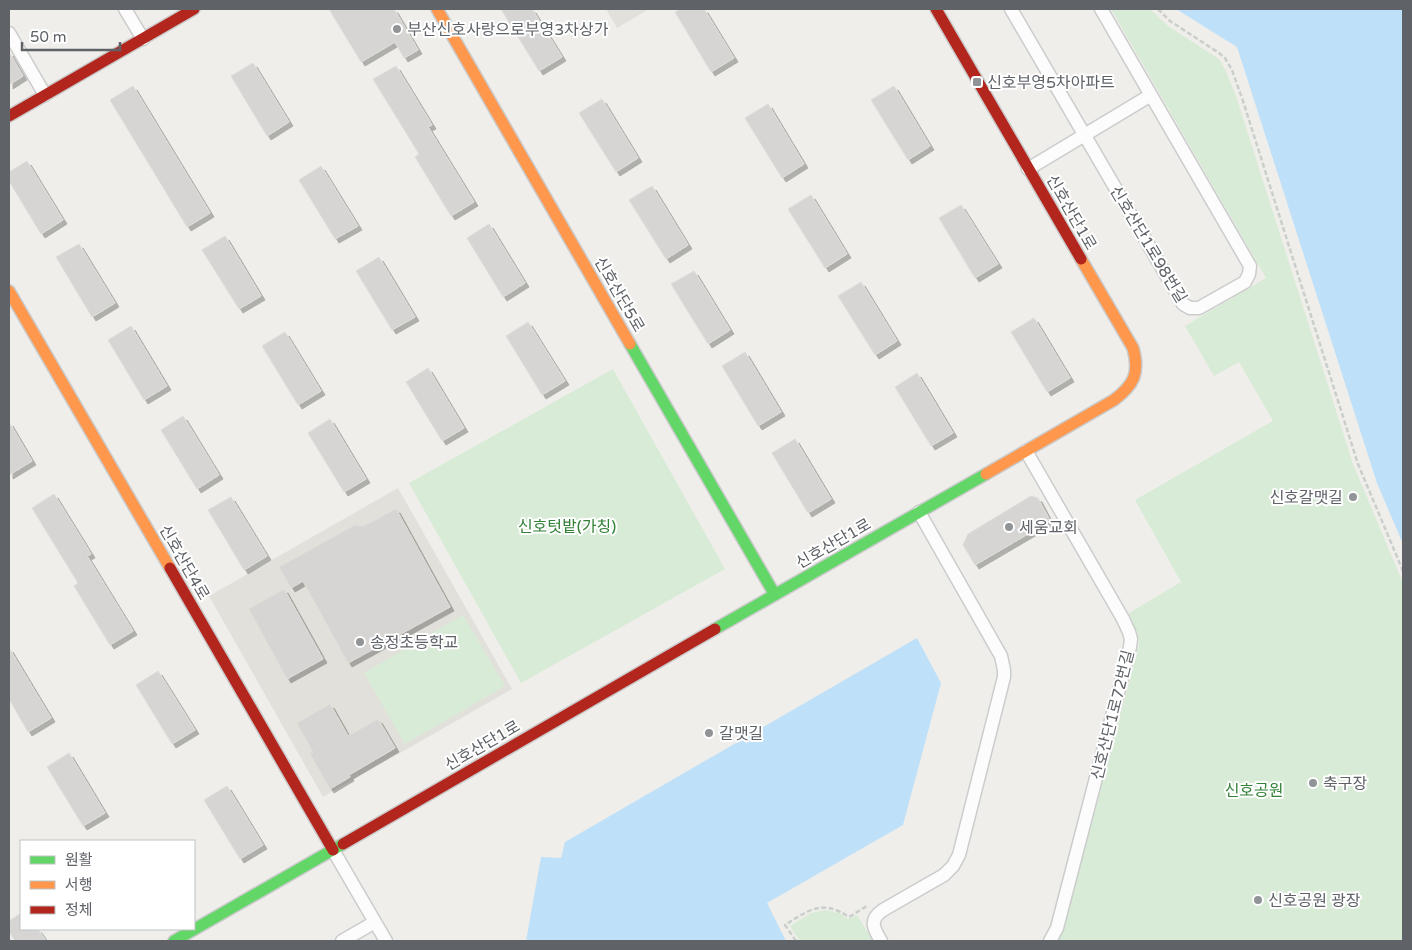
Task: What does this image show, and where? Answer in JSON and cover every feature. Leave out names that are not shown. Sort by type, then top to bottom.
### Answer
[{"type":"main road","points":[[9,116],[194,9]]},
{"type":"main road","name":"신호산단5로","points":[[437,9],[776,595]]},
{"type":"main road","name":"신호산단1로","points":[[195,929],[1121,396],[1126,391],[1135,378],[1137,367],[1133,348],[936,9]]},
{"type":"main road","name":"신호산단4로","points":[[9,291],[333,850]]},
{"type":"main road","name":"신호산단1로","points":[[174,941],[193,930]]},
{"type":"street","points":[[125,9],[142,38]]},
{"type":"street","name":"신호산단1로98번길","points":[[1011,9],[1183,304],[1190,308],[1199,308],[1244,282],[1249,274],[1250,266],[1101,9]]},
{"type":"street","points":[[9,33],[45,95]]},
{"type":"street","points":[[1028,169],[1151,95]]},
{"type":"street","name":"신호산단1로72번길","points":[[1026,450],[1123,619],[1131,639],[1057,928],[1050,941]]},
{"type":"street","points":[[881,941],[874,925],[876,916],[883,910],[944,875],[956,862],[1004,677],[1001,656],[919,512]]},
{"type":"street","points":[[333,850],[386,941]]},
{"type":"street","points":[[342,941],[375,922]]},
{"type":"path","points":[[1158,9],[1170,21],[1219,53],[1232,70],[1244,101],[1358,464],[1403,571]]},
{"type":"path","points":[[796,941],[785,925],[810,910],[830,908],[840,911],[849,917],[875,902]]},
{"type":"shaded area","points":[[606,9],[649,9],[617,28]]},
{"type":"shaded area","name":"송정초등학교","points":[[398,488],[512,689],[323,797],[209,596]]},
{"type":"green space","name":"신호공원","points":[[1111,9],[1150,9],[1168,26],[1219,59],[1226,71],[1237,99],[1353,464],[1403,583],[1403,941],[1058,941],[1063,932],[1139,645],[1138,635],[1129,613],[1181,582],[1135,500],[1273,421],[1239,362],[1214,376],[1185,326],[1266,278]]},
{"type":"green space","name":"신호텃밭(가칭)","points":[[613,369],[725,569],[521,683],[409,483]]},
{"type":"green space","points":[[463,615],[505,686],[405,744],[364,673]]},
{"type":"green space","points":[[825,910],[839,913],[848,919],[857,915],[873,941],[800,941],[790,926],[811,913]]},
{"type":"water","points":[[1176,9],[1403,9],[1403,544],[1377,483],[1237,47]]},
{"type":"water","points":[[917,638],[941,683],[903,825],[767,903],[786,941],[526,941],[541,857],[561,858],[565,842]]},
{"type":"building","points":[[329,9],[394,9],[418,50],[404,58],[395,42],[361,62]]},
{"type":"building","points":[[501,9],[532,9],[562,57],[539,71]]},
{"type":"building","points":[[681,9],[704,9],[734,58],[711,72],[675,12]]},
{"type":"building","points":[[9,52],[23,76],[9,85]]},
{"type":"building","points":[[253,63],[289,122],[267,136],[231,76]]},
{"type":"building","points":[[396,66],[432,125],[428,127],[474,202],[451,216],[415,157],[419,154],[373,79]]},
{"type":"building","points":[[133,86],[210,213],[187,227],[110,100]]},
{"type":"building","points":[[894,86],[930,146],[908,160],[871,100]]},
{"type":"building","points":[[602,99],[638,158],[616,172],[579,113]]},
{"type":"building","points":[[768,104],[804,164],[782,178],[745,118]]},
{"type":"building","points":[[27,161],[63,220],[41,234],[9,181],[9,172]]},
{"type":"building","points":[[321,166],[358,226],[335,239],[299,180]]},
{"type":"building","points":[[652,186],[688,245],[666,259],[629,200]]},
{"type":"building","points":[[811,195],[847,254],[825,268],[788,209]]},
{"type":"building","points":[[961,205],[998,264],[975,278],[939,218]]},
{"type":"building","points":[[489,224],[525,283],[503,297],[467,238]]},
{"type":"building","points":[[225,236],[261,296],[239,309],[202,250]]},
{"type":"building","points":[[79,244],[115,303],[92,317],[56,257]]},
{"type":"building","points":[[379,257],[415,317],[392,330],[356,271]]},
{"type":"building","points":[[694,271],[730,330],[708,344],[671,284]]},
{"type":"building","points":[[861,282],[897,341],[875,355],[838,296]]},
{"type":"building","points":[[1034,318],[1070,378],[1047,392],[1011,332]]},
{"type":"building","points":[[528,322],[565,381],[542,395],[506,336]]},
{"type":"building","points":[[131,326],[167,386],[144,400],[108,340]]},
{"type":"building","points":[[285,332],[321,391],[298,405],[262,346]]},
{"type":"building","points":[[745,352],[781,412],[758,426],[722,366]]},
{"type":"building","points":[[428,368],[464,428],[442,441],[406,382]]},
{"type":"building","points":[[917,373],[953,433],[931,446],[895,387]]},
{"type":"building","points":[[183,416],[219,475],[197,489],[161,430]]},
{"type":"building","points":[[330,419],[366,479],[344,492],[308,433]]},
{"type":"building","points":[[9,422],[32,461],[9,475]]},
{"type":"building","points":[[795,439],[831,499],[808,513],[772,453]]},
{"type":"building","points":[[54,494],[91,554],[87,556],[133,631],[110,645],[74,586],[78,583],[32,508]]},
{"type":"building","name":"세움교회","points":[[1031,496],[1038,498],[1050,521],[975,565],[963,545],[968,534]]},
{"type":"building","points":[[231,497],[267,556],[244,570],[208,510]]},
{"type":"building","points":[[396,509],[450,607],[348,663],[303,581],[291,588],[279,567],[355,525],[364,526]]},
{"type":"building","points":[[284,589],[323,659],[287,679],[249,609]]},
{"type":"building","points":[[9,648],[51,718],[28,732],[9,699]]},
{"type":"building","points":[[158,671],[195,730],[172,744],[136,685]]},
{"type":"building","points":[[330,704],[348,736],[378,719],[395,748],[349,775],[350,777],[330,789],[310,754],[313,752],[297,723]]},
{"type":"building","points":[[69,753],[105,813],[83,826],[47,767]]},
{"type":"building","points":[[227,786],[263,845],[240,859],[204,800]]},
{"type":"building","points":[[20,914],[20,930],[39,930],[46,941],[15,941],[9,931],[9,921]]},
{"type":"traffic: fast","points":[[630,344],[775,595]]},
{"type":"traffic: fast","points":[[715,629],[986,474]]},
{"type":"traffic: fast","points":[[195,929],[343,844]]},
{"type":"traffic: fast","points":[[174,941],[193,930]]},
{"type":"traffic: slow","points":[[437,9],[630,344]]},
{"type":"traffic: slow","points":[[986,474],[1114,400],[1131,384],[1134,378],[1136,365],[1133,348],[1081,259]]},
{"type":"traffic: slow","points":[[9,291],[170,568]]},
{"type":"traffic: jam","points":[[9,116],[194,9]]},
{"type":"traffic: jam","points":[[936,9],[1081,259]]},
{"type":"traffic: jam","points":[[170,568],[333,850]]},
{"type":"traffic: jam","points":[[343,844],[715,629]]},
{"type":"place","name":"부산신호사랑으로부영3차상가","points":[[397,29]]},
{"type":"place","name":"신호부영5차아파트","points":[[977,82]]},
{"type":"place","name":"신호갈맷길","points":[[1353,497]]},
{"type":"place","name":"세움교회","points":[[1009,527]]},
{"type":"place","name":"송정초등학교","points":[[360,642]]},
{"type":"place","name":"갈맷길","points":[[709,733]]},
{"type":"place","name":"축구장","points":[[1313,783]]},
{"type":"place","name":"신호공원 광장","points":[[1258,900]]}]
